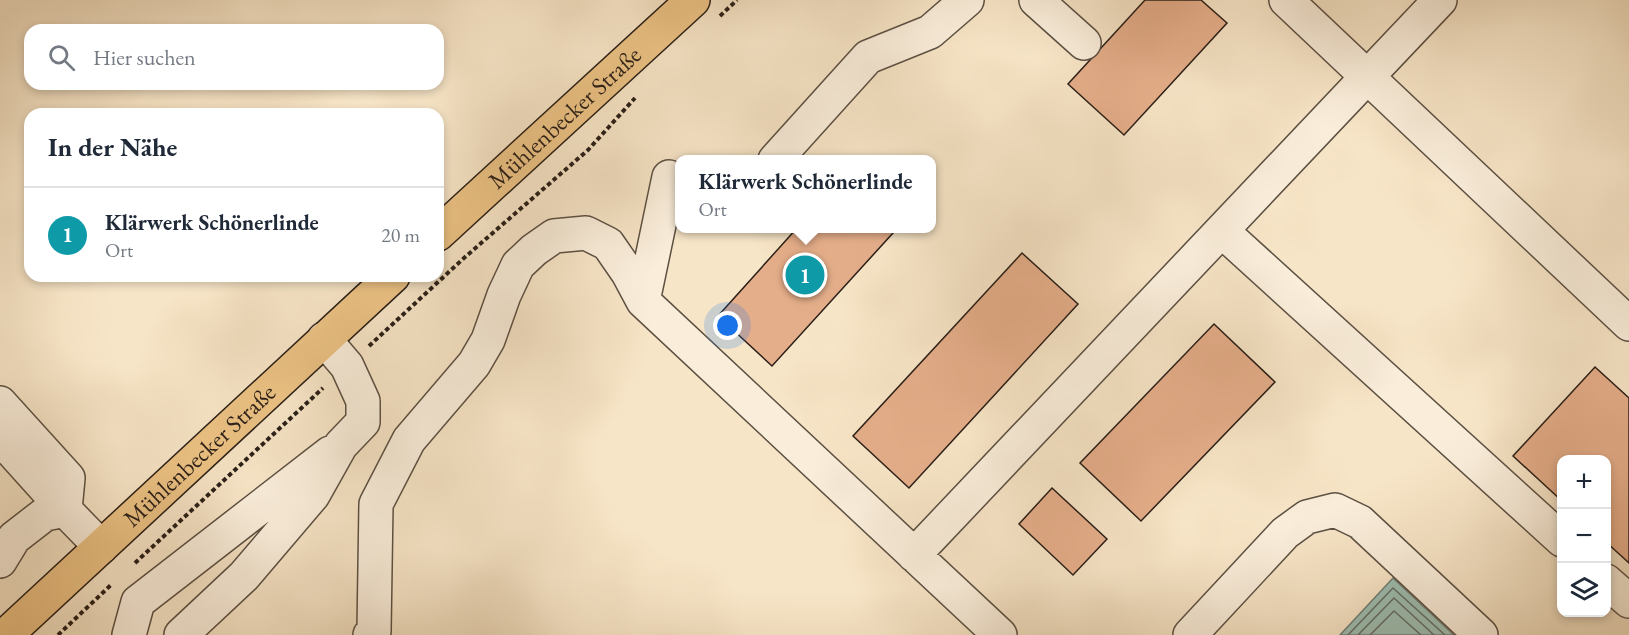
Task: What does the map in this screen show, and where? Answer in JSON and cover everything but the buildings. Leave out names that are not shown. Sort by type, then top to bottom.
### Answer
[{"type":"main road","name":"Mühlenbecker Straße","points":[[444,228],[693,0]]},
{"type":"main road","name":"Mühlenbecker Straße","points":[[6,635],[386,282]]},
{"type":"lane","points":[[779,155],[868,57],[930,32],[967,0]]},
{"type":"lane","points":[[1036,0],[1084,43]]},
{"type":"lane","points":[[1286,0],[1629,324]]},
{"type":"lane","points":[[914,555],[1440,0]]},
{"type":"lane","points":[[643,301],[670,214],[669,177]]},
{"type":"lane","points":[[1222,231],[1557,535]]},
{"type":"lane","points":[[369,635],[374,631],[376,504],[409,440],[479,356],[488,340],[504,295],[518,266],[534,249],[554,236],[586,232],[608,244],[628,273],[643,301],[1000,635]]},
{"type":"lane","points":[[129,635],[138,602],[341,445],[363,422],[363,401],[347,366],[324,339]]},
{"type":"lane","points":[[0,403],[68,478],[65,510]]},
{"type":"lane","points":[[0,438],[101,547]]},
{"type":"lane","points":[[182,635],[244,576],[313,495],[341,445]]},
{"type":"lane","points":[[0,561],[14,538],[45,514],[65,510]]},
{"type":"lane","points":[[1190,635],[1285,533],[1307,517],[1335,510],[1360,522],[1481,635]]},
{"type":"lane","points":[[1611,585],[1629,601]]},
{"type":"water","points":[[1393,578],[1454,635],[1340,635]]},
{"type":"place","name":"Klärwerk Schönerlinde","points":[[805,275]]}]
